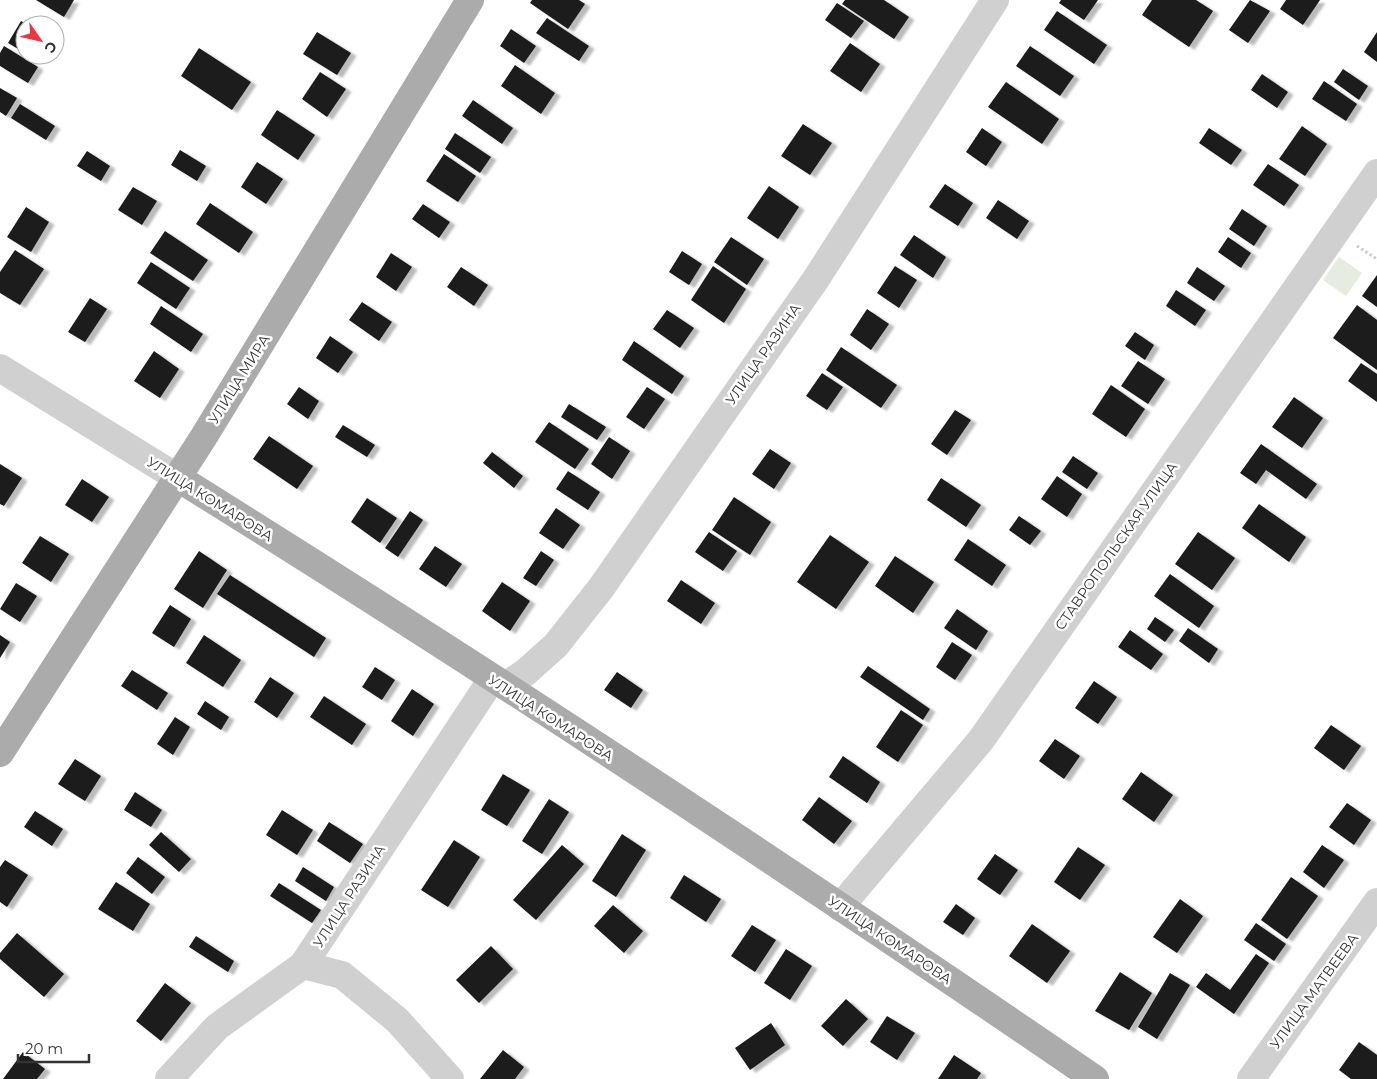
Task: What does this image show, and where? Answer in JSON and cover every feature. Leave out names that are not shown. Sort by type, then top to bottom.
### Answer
[{"type":"main road","name":"УЛИЦА МИРА","points":[[0,753],[178,478],[470,0]]},
{"type":"main road","name":"УЛИЦА КОМАРОВА","points":[[178,478],[498,683],[840,907],[1095,1079]]},
{"type":"street","name":"УЛИЦА РАЗИНА","points":[[168,1079],[218,1027],[303,965],[498,683],[526,672],[556,645],[601,588],[816,279],[995,0]]},
{"type":"street","name":"СТАВРОПОЛЬСКАЯ УЛИЦА","points":[[840,907],[980,740],[1377,173]]},
{"type":"street","name":"УЛИЦА КОМАРОВА","points":[[0,368],[178,478]]},
{"type":"street","name":"УЛИЦА МАТВЕЕВА","points":[[1251,1079],[1377,902]]},
{"type":"street","points":[[303,965],[342,976],[397,1020],[450,1079]]},
{"type":"shaded area","points":[[1339,257],[1362,273],[1346,296],[1323,280]]},
{"type":"building","points":[[36,0],[74,0],[65,15],[61,15]]},
{"type":"building","points":[[532,0],[579,0],[585,4],[568,29],[530,3]]},
{"type":"building","points":[[845,0],[884,0],[909,17],[894,39],[842,4]]},
{"type":"building","points":[[1061,0],[1098,0],[1084,20],[1059,3]]},
{"type":"building","points":[[1152,0],[1196,0],[1213,11],[1189,47],[1142,15]]},
{"type":"building","points":[[1250,0],[1270,11],[1248,43],[1229,30]]},
{"type":"building","points":[[1286,0],[1320,0],[1303,25],[1280,9]]},
{"type":"building","points":[[837,3],[864,21],[851,38],[825,20]]},
{"type":"building","points":[[1057,11],[1107,45],[1094,64],[1044,30]]},
{"type":"building","points":[[547,18],[589,46],[579,61],[536,33]]},
{"type":"building","points":[[511,29],[536,46],[524,63],[500,46]]},
{"type":"building","points":[[15,31],[15,47],[8,43]]},
{"type":"building","points":[[317,32],[351,53],[337,75],[303,54]]},
{"type":"building","points":[[1377,32],[1377,62],[1364,52]]},
{"type":"building","points":[[850,43],[880,64],[861,92],[830,71]]},
{"type":"building","points":[[4,46],[15,53],[15,65],[35,65],[38,67],[28,83],[0,66],[0,53]]},
{"type":"building","points":[[1030,46],[1074,76],[1060,96],[1016,66]]},
{"type":"building","points":[[199,48],[251,82],[232,110],[181,76]]},
{"type":"building","points":[[515,65],[555,93],[541,114],[501,86]]},
{"type":"building","points":[[1343,69],[1368,86],[1359,100],[1334,82]]},
{"type":"building","points":[[320,72],[346,89],[327,117],[302,99]]},
{"type":"building","points":[[1262,74],[1288,92],[1277,108],[1251,90]]},
{"type":"building","points":[[1324,81],[1357,104],[1346,121],[1312,99]]},
{"type":"building","points":[[1006,82],[1059,119],[1042,144],[988,107]]},
{"type":"building","points":[[0,88],[17,98],[6,116],[0,112]]},
{"type":"building","points":[[473,100],[513,128],[502,144],[462,116]]},
{"type":"building","points":[[20,104],[55,126],[46,140],[11,118]]},
{"type":"building","points":[[277,110],[315,135],[298,160],[261,135]]},
{"type":"building","points":[[803,124],[832,143],[810,175],[781,156]]},
{"type":"building","points":[[1302,126],[1327,144],[1305,176],[1279,159]]},
{"type":"building","points":[[982,128],[1002,142],[986,166],[966,152]]},
{"type":"building","points":[[1209,128],[1242,150],[1231,165],[1199,143]]},
{"type":"building","points":[[455,133],[491,157],[480,173],[445,149]]},
{"type":"building","points":[[180,150],[206,166],[197,181],[171,165]]},
{"type":"building","points":[[87,151],[110,166],[101,181],[77,166]]},
{"type":"building","points":[[444,154],[476,176],[458,202],[426,181]]},
{"type":"building","points":[[257,162],[283,179],[266,204],[241,187]]},
{"type":"building","points":[[1268,164],[1299,185],[1284,206],[1253,185]]},
{"type":"building","points":[[945,184],[973,203],[958,226],[929,207]]},
{"type":"building","points":[[769,186],[799,207],[778,239],[747,218]]},
{"type":"building","points":[[133,187],[157,201],[142,225],[118,210]]},
{"type":"building","points":[[998,200],[1029,221],[1017,239],[986,218]]},
{"type":"building","points":[[210,203],[253,232],[239,253],[196,224]]},
{"type":"building","points":[[423,204],[450,222],[439,238],[412,219]]},
{"type":"building","points":[[26,207],[49,222],[31,252],[7,237]]},
{"type":"building","points":[[1242,209],[1267,226],[1254,246],[1229,229]]},
{"type":"building","points":[[165,231],[208,260],[193,281],[150,253]]},
{"type":"building","points":[[914,235],[946,257],[933,278],[900,255]]},
{"type":"building","points":[[731,237],[764,259],[747,285],[714,262]]},
{"type":"building","points":[[1228,237],[1251,253],[1241,268],[1218,252]]},
{"type":"building","points":[[15,250],[44,269],[20,305],[0,293],[0,272]]},
{"type":"building","points":[[682,251],[702,264],[689,285],[669,272]]},
{"type":"building","points":[[391,253],[412,267],[396,291],[376,277]]},
{"type":"building","points":[[151,262],[190,288],[176,309],[137,283]]},
{"type":"building","points":[[713,266],[746,289],[724,323],[691,300]]},
{"type":"building","points":[[895,266],[917,280],[899,308],[877,293]]},
{"type":"building","points":[[461,267],[488,285],[474,306],[447,287]]},
{"type":"building","points":[[1197,267],[1225,286],[1214,301],[1187,283]]},
{"type":"building","points":[[1377,275],[1377,307],[1362,296]]},
{"type":"building","points":[[1176,290],[1206,310],[1195,326],[1166,306]]},
{"type":"building","points":[[90,298],[107,309],[85,342],[68,332]]},
{"type":"building","points":[[362,302],[392,322],[379,341],[349,320]]},
{"type":"building","points":[[1357,305],[1377,320],[1377,370],[1333,338]]},
{"type":"building","points":[[161,306],[203,334],[191,352],[150,324]]},
{"type":"building","points":[[867,309],[889,324],[871,350],[850,335]]},
{"type":"building","points":[[667,310],[694,328],[680,348],[653,329]]},
{"type":"building","points":[[1135,332],[1154,345],[1145,360],[1125,346]]},
{"type":"building","points":[[330,336],[353,352],[338,373],[316,358]]},
{"type":"building","points":[[634,341],[684,376],[672,394],[622,360]]},
{"type":"building","points":[[841,347],[897,385],[881,408],[826,370]]},
{"type":"building","points":[[154,351],[179,369],[160,398],[134,381]]},
{"type":"building","points":[[1138,361],[1165,379],[1148,404],[1121,386]]},
{"type":"building","points":[[1361,363],[1377,374],[1377,402],[1348,381]]},
{"type":"building","points":[[822,373],[843,387],[827,410],[806,396]]},
{"type":"building","points":[[1111,385],[1145,409],[1126,437],[1092,414]]},
{"type":"building","points":[[299,387],[319,401],[308,419],[287,404]]},
{"type":"building","points":[[647,387],[665,399],[644,429],[626,417]]},
{"type":"building","points":[[1294,397],[1323,418],[1302,448],[1272,427]]},
{"type":"building","points":[[569,404],[606,427],[597,440],[561,417]]},
{"type":"building","points":[[955,410],[971,420],[947,455],[931,444]]},
{"type":"building","points":[[549,422],[589,449],[575,469],[535,442]]},
{"type":"building","points":[[343,425],[375,445],[367,457],[335,437]]},
{"type":"building","points":[[269,436],[313,466],[297,489],[253,459]]},
{"type":"building","points":[[609,437],[630,451],[612,479],[591,464]]},
{"type":"building","points":[[1261,444],[1317,484],[1306,499],[1266,470],[1256,484],[1240,473]]},
{"type":"building","points":[[770,449],[791,463],[774,489],[752,474]]},
{"type":"building","points":[[492,452],[523,476],[514,488],[483,463]]},
{"type":"building","points":[[1073,456],[1098,473],[1087,489],[1062,472]]},
{"type":"building","points":[[0,464],[22,478],[4,506],[0,504]]},
{"type":"building","points":[[568,471],[600,492],[588,510],[556,489]]},
{"type":"building","points":[[1057,476],[1082,494],[1067,517],[1041,499]]},
{"type":"building","points":[[941,478],[981,505],[966,527],[927,500]]},
{"type":"building","points":[[82,479],[109,497],[92,522],[65,505]]},
{"type":"building","points":[[734,497],[771,522],[750,555],[712,530]]},
{"type":"building","points":[[367,498],[397,518],[380,543],[351,522]]},
{"type":"building","points":[[1259,504],[1306,537],[1289,562],[1242,528]]},
{"type":"building","points":[[556,508],[580,525],[563,549],[539,533]]},
{"type":"building","points":[[410,511],[423,520],[398,557],[385,548]]},
{"type":"building","points":[[1019,516],[1041,531],[1030,545],[1009,530]]},
{"type":"building","points":[[709,532],[737,551],[723,571],[695,552]]},
{"type":"building","points":[[1198,532],[1235,558],[1212,590],[1175,564]]},
{"type":"building","points":[[830,535],[869,562],[836,609],[797,582]]},
{"type":"building","points":[[40,536],[69,554],[51,582],[22,563]]},
{"type":"building","points":[[968,539],[1006,565],[992,586],[954,560]]},
{"type":"building","points":[[435,546],[462,564],[446,587],[419,569]]},
{"type":"building","points":[[199,551],[227,570],[203,608],[174,589]]},
{"type":"building","points":[[541,551],[554,560],[536,586],[523,578]]},
{"type":"building","points":[[895,556],[934,582],[913,613],[875,586]]},
{"type":"building","points":[[1170,574],[1214,606],[1199,628],[1154,596]]},
{"type":"building","points":[[230,575],[326,638],[314,657],[217,594]]},
{"type":"building","points":[[681,580],[715,603],[701,624],[667,601]]},
{"type":"building","points":[[502,582],[530,601],[510,631],[482,611]]},
{"type":"building","points":[[16,583],[37,596],[20,622],[0,609]]},
{"type":"building","points":[[170,605],[191,619],[174,647],[152,633]]},
{"type":"building","points":[[957,609],[988,631],[976,650],[944,628]]},
{"type":"building","points":[[1155,617],[1174,630],[1165,642],[1147,629]]},
{"type":"building","points":[[1188,628],[1218,649],[1209,663],[1179,641]]},
{"type":"building","points":[[1130,630],[1163,654],[1151,670],[1118,647]]},
{"type":"building","points":[[0,635],[10,642],[0,658]]},
{"type":"building","points":[[204,635],[241,660],[223,687],[186,663]]},
{"type":"building","points":[[952,642],[972,655],[955,680],[936,667]]},
{"type":"building","points":[[868,666],[930,709],[923,720],[860,677]]},
{"type":"building","points":[[375,667],[395,680],[382,700],[362,687]]},
{"type":"building","points":[[132,670],[168,693],[157,710],[121,686]]},
{"type":"building","points":[[617,672],[643,690],[631,708],[604,690]]},
{"type":"building","points":[[270,677],[294,693],[277,718],[254,702]]},
{"type":"building","points":[[1094,681],[1117,697],[1098,724],[1075,708]]},
{"type":"building","points":[[412,689],[434,704],[413,736],[391,721]]},
{"type":"building","points":[[324,696],[366,724],[352,745],[310,717]]},
{"type":"building","points":[[205,701],[229,717],[221,730],[197,714]]},
{"type":"building","points":[[901,710],[923,725],[898,762],[876,747]]},
{"type":"building","points":[[175,717],[190,727],[173,755],[157,744]]},
{"type":"building","points":[[1331,725],[1361,746],[1344,770],[1314,748]]},
{"type":"building","points":[[1055,739],[1080,756],[1064,779],[1039,761]]},
{"type":"building","points":[[843,756],[880,782],[867,803],[829,777]]},
{"type":"building","points":[[75,759],[101,776],[85,801],[58,784]]},
{"type":"building","points":[[1141,772],[1173,795],[1154,822],[1122,799]]},
{"type":"building","points":[[503,774],[530,790],[507,826],[481,810]]},
{"type":"building","points":[[135,792],[162,810],[151,827],[124,810]]},
{"type":"building","points":[[819,797],[852,821],[834,844],[802,820]]},
{"type":"building","points":[[549,799],[569,812],[542,854],[522,841]]},
{"type":"building","points":[[1347,803],[1371,820],[1354,845],[1329,827]]},
{"type":"building","points":[[282,810],[313,830],[297,855],[266,835]]},
{"type":"building","points":[[35,811],[63,829],[52,846],[24,827]]},
{"type":"building","points":[[329,822],[363,844],[350,863],[317,841]]},
{"type":"building","points":[[161,832],[191,859],[179,872],[149,845]]},
{"type":"building","points":[[622,834],[646,850],[616,897],[592,881]]},
{"type":"building","points":[[454,840],[480,857],[448,907],[421,890]]},
{"type":"building","points":[[562,845],[584,864],[536,920],[513,900]]},
{"type":"building","points":[[1322,845],[1344,860],[1324,888],[1303,872]]},
{"type":"building","points":[[1078,847],[1105,865],[1080,900],[1054,882]]},
{"type":"building","points":[[995,854],[1018,870],[1000,895],[977,879]]},
{"type":"building","points":[[138,857],[165,877],[152,894],[126,873]]},
{"type":"building","points":[[5,860],[28,875],[7,907],[0,902],[0,867]]},
{"type":"building","points":[[303,867],[334,887],[326,901],[295,881]]},
{"type":"building","points":[[684,875],[721,899],[706,922],[670,898]]},
{"type":"building","points":[[1291,877],[1318,896],[1287,939],[1261,920]]},
{"type":"building","points":[[116,882],[150,904],[133,931],[98,909]]},
{"type":"building","points":[[279,883],[321,910],[312,923],[270,896]]},
{"type":"building","points":[[1180,899],[1203,916],[1177,953],[1153,937]]},
{"type":"building","points":[[956,904],[975,918],[963,935],[943,922]]},
{"type":"building","points":[[613,905],[643,931],[624,953],[594,926]]},
{"type":"building","points":[[1256,923],[1286,944],[1274,961],[1244,940]]},
{"type":"building","points":[[1032,924],[1070,951],[1047,983],[1009,956]]},
{"type":"building","points":[[752,925],[776,940],[755,972],[731,956]]},
{"type":"building","points":[[17,933],[64,974],[44,997],[0,959],[0,953]]},
{"type":"building","points":[[196,936],[234,961],[228,972],[189,947]]},
{"type":"building","points":[[491,946],[513,969],[479,1003],[456,980]]},
{"type":"building","points":[[786,949],[812,966],[790,1000],[764,983]]},
{"type":"building","points":[[1256,954],[1269,963],[1234,1014],[1196,987],[1206,973],[1230,990]]},
{"type":"building","points":[[1120,972],[1152,993],[1129,1030],[1095,1011]]},
{"type":"building","points":[[1170,973],[1190,985],[1157,1039],[1138,1027]]},
{"type":"building","points":[[165,983],[191,1003],[161,1041],[136,1021]]},
{"type":"building","points":[[846,999],[868,1019],[843,1046],[821,1026]]},
{"type":"building","points":[[887,1016],[915,1033],[897,1060],[870,1042]]},
{"type":"building","points":[[771,1023],[785,1045],[750,1070],[735,1048]]},
{"type":"building","points":[[1359,1042],[1377,1055],[1377,1079],[1351,1079],[1339,1070]]},
{"type":"building","points":[[503,1050],[524,1067],[515,1079],[480,1079]]},
{"type":"building","points":[[23,1052],[45,1069],[37,1079],[3,1079]]},
{"type":"building","points":[[954,1055],[981,1073],[977,1079],[938,1079]]}]
